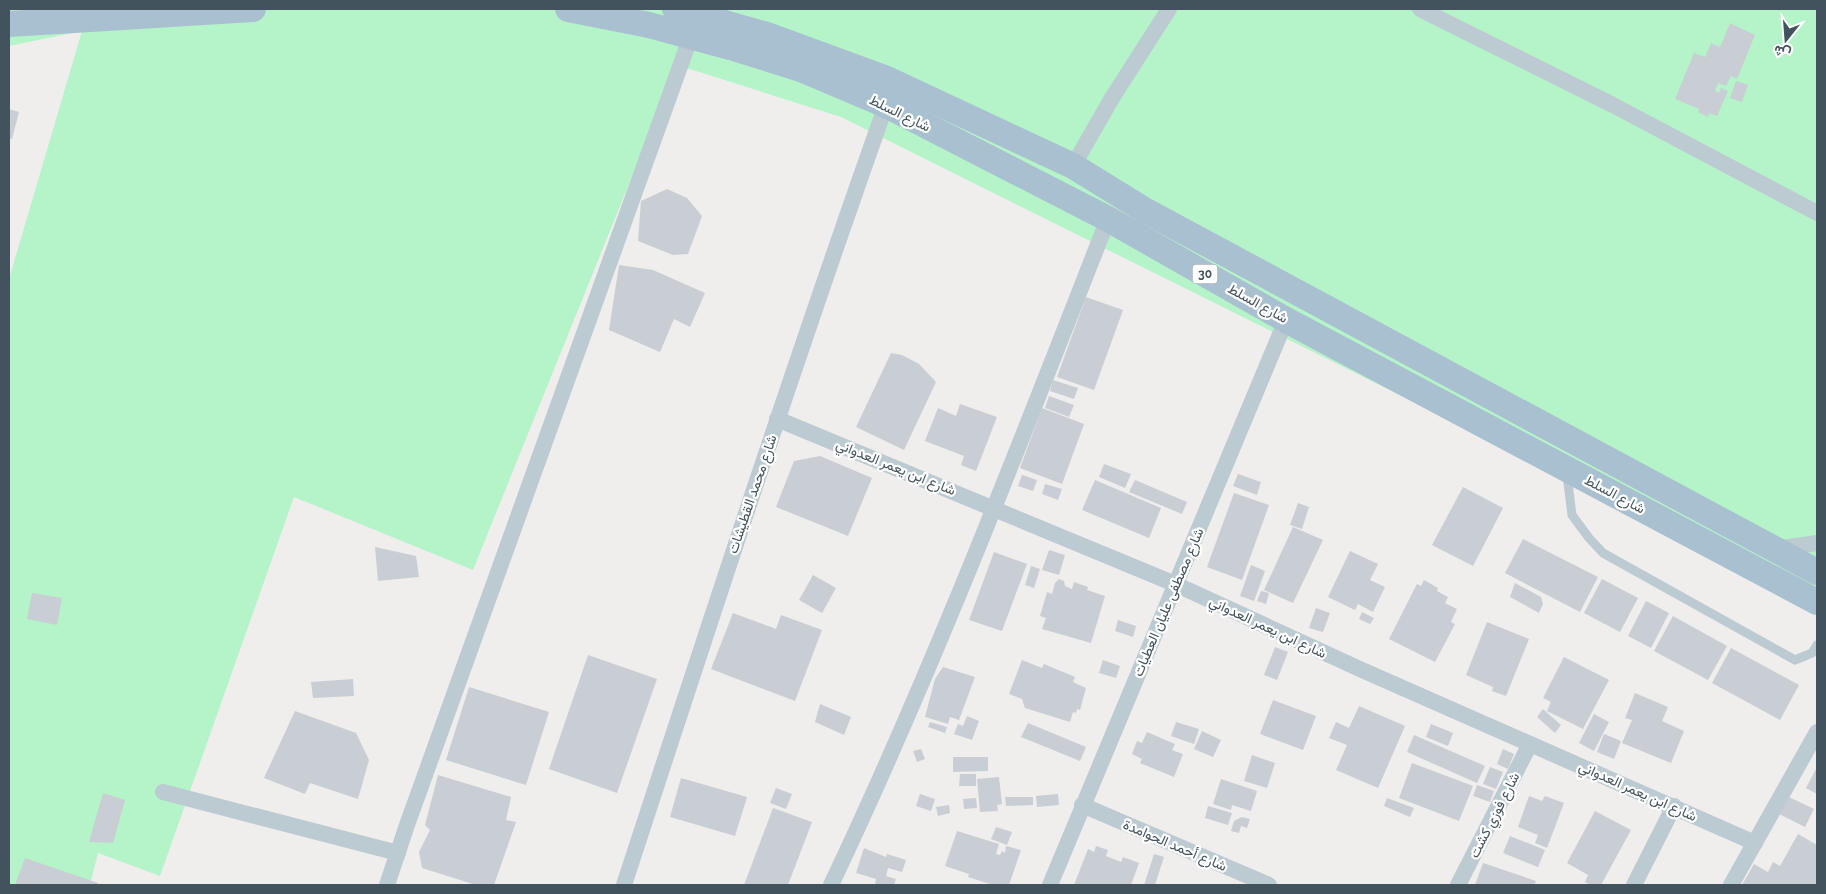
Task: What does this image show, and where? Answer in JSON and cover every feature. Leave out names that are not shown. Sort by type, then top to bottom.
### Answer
[{"type":"main road","points":[[9,24],[253,9]]},
{"type":"main road","name":"شارع السلط","points":[[568,9],[616,17],[691,36],[801,69],[886,105],[1108,219],[1286,320],[1566,467],[1817,602]]},
{"type":"main road","name":"شارع السلط","points":[[675,9],[767,35],[887,79],[1073,166],[1146,211],[1817,572]]},
{"type":"street","points":[[1073,166],[1112,98],[1169,9]]},
{"type":"street","points":[[1420,9],[1611,104],[1817,213]]},
{"type":"street","points":[[388,885],[691,36]]},
{"type":"street","name":"شارع محمد القطيشات","points":[[624,885],[709,620],[817,300],[886,105]]},
{"type":"street","points":[[831,885],[924,681],[995,508],[1108,219]]},
{"type":"street","name":"شارع مصطفى عليان العطيات","points":[[1050,885],[1286,320]]},
{"type":"street","name":"شارع ابن يعمر العدواني","points":[[778,419],[1175,584],[1755,843]]},
{"type":"street","points":[[1774,549],[1817,544]]},
{"type":"street","points":[[1731,885],[1817,732]]},
{"type":"street","name":"شارع فوزي كشت","points":[[1458,885],[1530,744]]},
{"type":"street","points":[[163,792],[398,853]]},
{"type":"street","name":"شارع أحمد الحوامدة","points":[[1082,805],[1269,885]]},
{"type":"street","points":[[1634,885],[1674,806]]},
{"type":"lane","points":[[1566,467],[1572,515],[1588,538],[1603,553],[1795,660],[1812,652],[1817,645]]},
{"type":"green space","points":[[9,9],[1817,9],[1817,603],[841,117],[677,65],[473,570],[294,497],[160,876],[98,853],[90,885],[9,885],[9,279],[82,31],[9,46]]},
{"type":"building","points":[[1730,23],[1755,35],[1737,79],[1731,76],[1726,86],[1718,83],[1715,91],[1719,93],[1721,88],[1728,91],[1717,116],[1709,113],[1708,117],[1698,112],[1699,109],[1675,99],[1694,53],[1705,57],[1711,43],[1720,47]]},
{"type":"building","points":[[1736,81],[1748,85],[1742,102],[1730,98]]},
{"type":"building","points":[[9,109],[19,112],[12,139],[9,138]]},
{"type":"building","points":[[667,189],[687,198],[702,216],[688,254],[673,255],[638,241],[641,201]]},
{"type":"building","points":[[619,265],[653,270],[705,293],[690,327],[674,319],[660,352],[609,330]]},
{"type":"building","points":[[1086,297],[1123,310],[1094,390],[1057,377]]},
{"type":"building","points":[[891,353],[902,355],[919,364],[936,382],[904,450],[856,427]]},
{"type":"building","points":[[1053,380],[1078,388],[1074,399],[1050,391]]},
{"type":"building","points":[[1049,396],[1074,405],[1069,417],[1045,408]]},
{"type":"building","points":[[960,404],[997,417],[976,471],[961,465],[964,456],[925,441],[938,408],[956,416]]},
{"type":"building","points":[[1042,408],[1084,424],[1062,484],[1020,468]]},
{"type":"building","points":[[820,456],[872,478],[848,536],[776,507],[794,461]]},
{"type":"building","points":[[1104,464],[1131,474],[1125,488],[1099,477]]},
{"type":"building","points":[[1238,474],[1261,482],[1257,495],[1233,486]]},
{"type":"building","points":[[1022,475],[1037,480],[1033,491],[1018,486]]},
{"type":"building","points":[[1095,480],[1161,508],[1149,538],[1082,510]]},
{"type":"building","points":[[1135,480],[1187,502],[1182,514],[1129,492]]},
{"type":"building","points":[[1045,484],[1062,489],[1058,500],[1042,494]]},
{"type":"building","points":[[1463,487],[1503,508],[1473,566],[1432,545]]},
{"type":"building","points":[[1234,493],[1269,505],[1242,580],[1207,567]]},
{"type":"building","points":[[1298,503],[1309,507],[1302,529],[1290,525]]},
{"type":"building","points":[[1293,527],[1323,540],[1293,603],[1264,590]]},
{"type":"building","points":[[1523,539],[1598,577],[1580,612],[1505,573]]},
{"type":"building","points":[[375,547],[416,556],[419,577],[378,581]]},
{"type":"building","points":[[1049,550],[1065,555],[1059,575],[1042,570]]},
{"type":"building","points":[[1350,551],[1378,564],[1370,580],[1385,587],[1373,612],[1358,604],[1355,610],[1328,597]]},
{"type":"building","points":[[994,552],[1027,564],[1002,631],[969,620]]},
{"type":"building","points":[[1251,565],[1265,571],[1254,601],[1240,596]]},
{"type":"building","points":[[1031,566],[1040,569],[1034,588],[1025,585]]},
{"type":"building","points":[[813,575],[836,588],[822,613],[799,600]]},
{"type":"building","points":[[1059,579],[1064,581],[1065,586],[1072,589],[1074,582],[1088,587],[1087,590],[1105,596],[1091,643],[1042,629],[1046,618],[1040,616],[1047,592],[1052,594],[1055,583]]},
{"type":"building","points":[[1602,579],[1638,598],[1620,632],[1584,613]]},
{"type":"building","points":[[1424,580],[1438,588],[1437,591],[1448,597],[1445,603],[1457,609],[1451,622],[1455,624],[1435,662],[1389,639],[1417,584],[1421,586]]},
{"type":"building","points":[[1515,583],[1541,597],[1543,604],[1539,613],[1510,597]]},
{"type":"building","points":[[1261,591],[1269,593],[1266,604],[1257,601]]},
{"type":"building","points":[[32,593],[62,598],[57,625],[27,619]]},
{"type":"building","points":[[1646,601],[1669,613],[1651,648],[1628,636]]},
{"type":"building","points":[[1316,608],[1330,613],[1323,632],[1309,628]]},
{"type":"building","points":[[1362,612],[1374,618],[1370,624],[1359,619]]},
{"type":"building","points":[[733,613],[776,629],[781,615],[822,630],[795,701],[711,669]]},
{"type":"building","points":[[1673,616],[1727,646],[1708,680],[1654,651]]},
{"type":"building","points":[[1118,620],[1136,626],[1133,637],[1115,631]]},
{"type":"building","points":[[1487,622],[1529,639],[1506,696],[1492,691],[1493,687],[1466,675]]},
{"type":"building","points":[[1275,647],[1288,652],[1277,680],[1264,675]]},
{"type":"building","points":[[1731,648],[1799,685],[1780,720],[1712,683]]},
{"type":"building","points":[[588,655],[657,679],[617,793],[549,769]]},
{"type":"building","points":[[1564,657],[1609,680],[1583,729],[1547,711],[1551,702],[1543,698]]},
{"type":"building","points":[[1022,660],[1042,668],[1044,664],[1075,677],[1073,682],[1086,688],[1080,710],[1077,709],[1076,713],[1073,712],[1070,722],[1025,708],[1022,699],[1009,694]]},
{"type":"building","points":[[1103,660],[1120,666],[1116,678],[1099,673]]},
{"type":"building","points":[[943,667],[975,677],[959,720],[950,717],[948,724],[925,717],[935,679]]},
{"type":"building","points":[[353,679],[354,696],[313,698],[311,682]]},
{"type":"building","points":[[469,687],[549,712],[526,785],[446,760]]},
{"type":"building","points":[[1635,693],[1668,707],[1662,721],[1684,731],[1671,763],[1622,743],[1632,720],[1625,718]]},
{"type":"building","points":[[1273,700],[1316,716],[1303,750],[1260,734]]},
{"type":"building","points":[[820,704],[851,717],[844,735],[815,722]]},
{"type":"building","points":[[1359,706],[1405,726],[1378,788],[1336,770],[1347,745],[1329,738],[1336,722],[1349,728]]},
{"type":"building","points":[[1543,709],[1561,725],[1555,733],[1537,717]]},
{"type":"building","points":[[295,711],[356,733],[369,760],[358,799],[310,783],[305,794],[264,778]]},
{"type":"building","points":[[1594,714],[1609,722],[1594,751],[1579,743]]},
{"type":"building","points":[[967,716],[979,721],[972,740],[954,734],[958,724],[963,726]]},
{"type":"building","points":[[930,722],[947,727],[945,733],[928,727]]},
{"type":"building","points":[[1176,722],[1199,729],[1194,744],[1171,736]]},
{"type":"building","points":[[1028,723],[1086,747],[1080,761],[1021,737]]},
{"type":"building","points":[[1431,724],[1453,733],[1448,746],[1426,737]]},
{"type":"building","points":[[1202,731],[1221,740],[1213,757],[1194,749]]},
{"type":"building","points":[[1147,732],[1175,744],[1172,750],[1183,754],[1174,777],[1140,763],[1142,759],[1132,754],[1137,741],[1142,743]]},
{"type":"building","points":[[1604,734],[1621,741],[1614,759],[1597,752]]},
{"type":"building","points":[[1414,735],[1485,766],[1477,783],[1407,752]]},
{"type":"building","points":[[921,749],[925,759],[917,762],[913,751]]},
{"type":"building","points":[[1503,749],[1514,754],[1508,769],[1497,764]]},
{"type":"building","points":[[1252,755],[1275,763],[1267,788],[1244,781]]},
{"type":"building","points":[[953,757],[988,757],[988,771],[953,772]]},
{"type":"building","points":[[1412,763],[1473,786],[1459,821],[1399,798]]},
{"type":"building","points":[[1490,767],[1503,772],[1496,789],[1483,784]]},
{"type":"building","points":[[1817,767],[1817,794],[1806,788]]},
{"type":"building","points":[[960,774],[976,774],[976,786],[959,786]]},
{"type":"building","points":[[438,775],[511,797],[506,820],[516,822],[494,885],[476,885],[422,868],[419,852],[430,830],[425,825]]},
{"type":"building","points":[[999,777],[1002,804],[997,805],[998,811],[980,812],[977,779]]},
{"type":"building","points":[[681,778],[747,797],[735,836],[670,817]]},
{"type":"building","points":[[1221,779],[1257,791],[1251,811],[1232,805],[1231,810],[1213,804]]},
{"type":"building","points":[[1477,785],[1494,791],[1490,802],[1473,796]]},
{"type":"building","points":[[776,788],[792,794],[786,809],[770,803]]},
{"type":"building","points":[[103,793],[125,800],[113,843],[89,842]]},
{"type":"building","points":[[920,794],[935,799],[931,811],[916,806]]},
{"type":"building","points":[[1058,794],[1059,805],[1037,807],[1036,796]]},
{"type":"building","points":[[1529,796],[1542,801],[1545,796],[1564,803],[1547,848],[1535,843],[1538,835],[1518,827]]},
{"type":"building","points":[[1787,796],[1814,809],[1805,827],[1779,814]]},
{"type":"building","points":[[1005,797],[1033,797],[1033,805],[1006,806]]},
{"type":"building","points":[[976,798],[977,808],[964,809],[963,799]]},
{"type":"building","points":[[1387,798],[1414,808],[1410,817],[1384,806]]},
{"type":"building","points":[[949,805],[950,813],[938,816],[936,807]]},
{"type":"building","points":[[1208,806],[1232,813],[1228,825],[1205,818]]},
{"type":"building","points":[[773,808],[812,822],[788,885],[744,885]]},
{"type":"building","points":[[1595,811],[1631,830],[1601,885],[1591,885],[1585,882],[1588,875],[1567,863]]},
{"type":"building","points":[[1242,817],[1250,819],[1247,828],[1241,826],[1239,833],[1231,831],[1234,821]]},
{"type":"building","points":[[996,827],[1012,832],[1007,845],[991,839]]},
{"type":"building","points":[[957,831],[999,844],[996,854],[1000,855],[1002,851],[1005,853],[1006,846],[1021,850],[1009,885],[993,885],[968,877],[969,874],[945,866]]},
{"type":"building","points":[[1798,834],[1817,845],[1817,885],[1742,885],[1754,864],[1768,872],[1773,862],[1780,866]]},
{"type":"building","points":[[1510,836],[1545,850],[1538,867],[1503,853]]},
{"type":"building","points":[[1096,846],[1108,850],[1106,856],[1121,862],[1123,857],[1139,863],[1131,885],[1074,885],[1088,849],[1094,852]]},
{"type":"building","points":[[864,848],[886,857],[887,854],[906,860],[902,872],[888,868],[886,876],[896,879],[894,885],[875,885],[876,879],[856,873]]},
{"type":"building","points":[[1154,854],[1164,857],[1155,885],[1144,885]]},
{"type":"building","points":[[25,858],[98,883],[98,885],[15,885]]},
{"type":"building","points":[[1483,863],[1536,881],[1534,885],[1475,885]]}]
